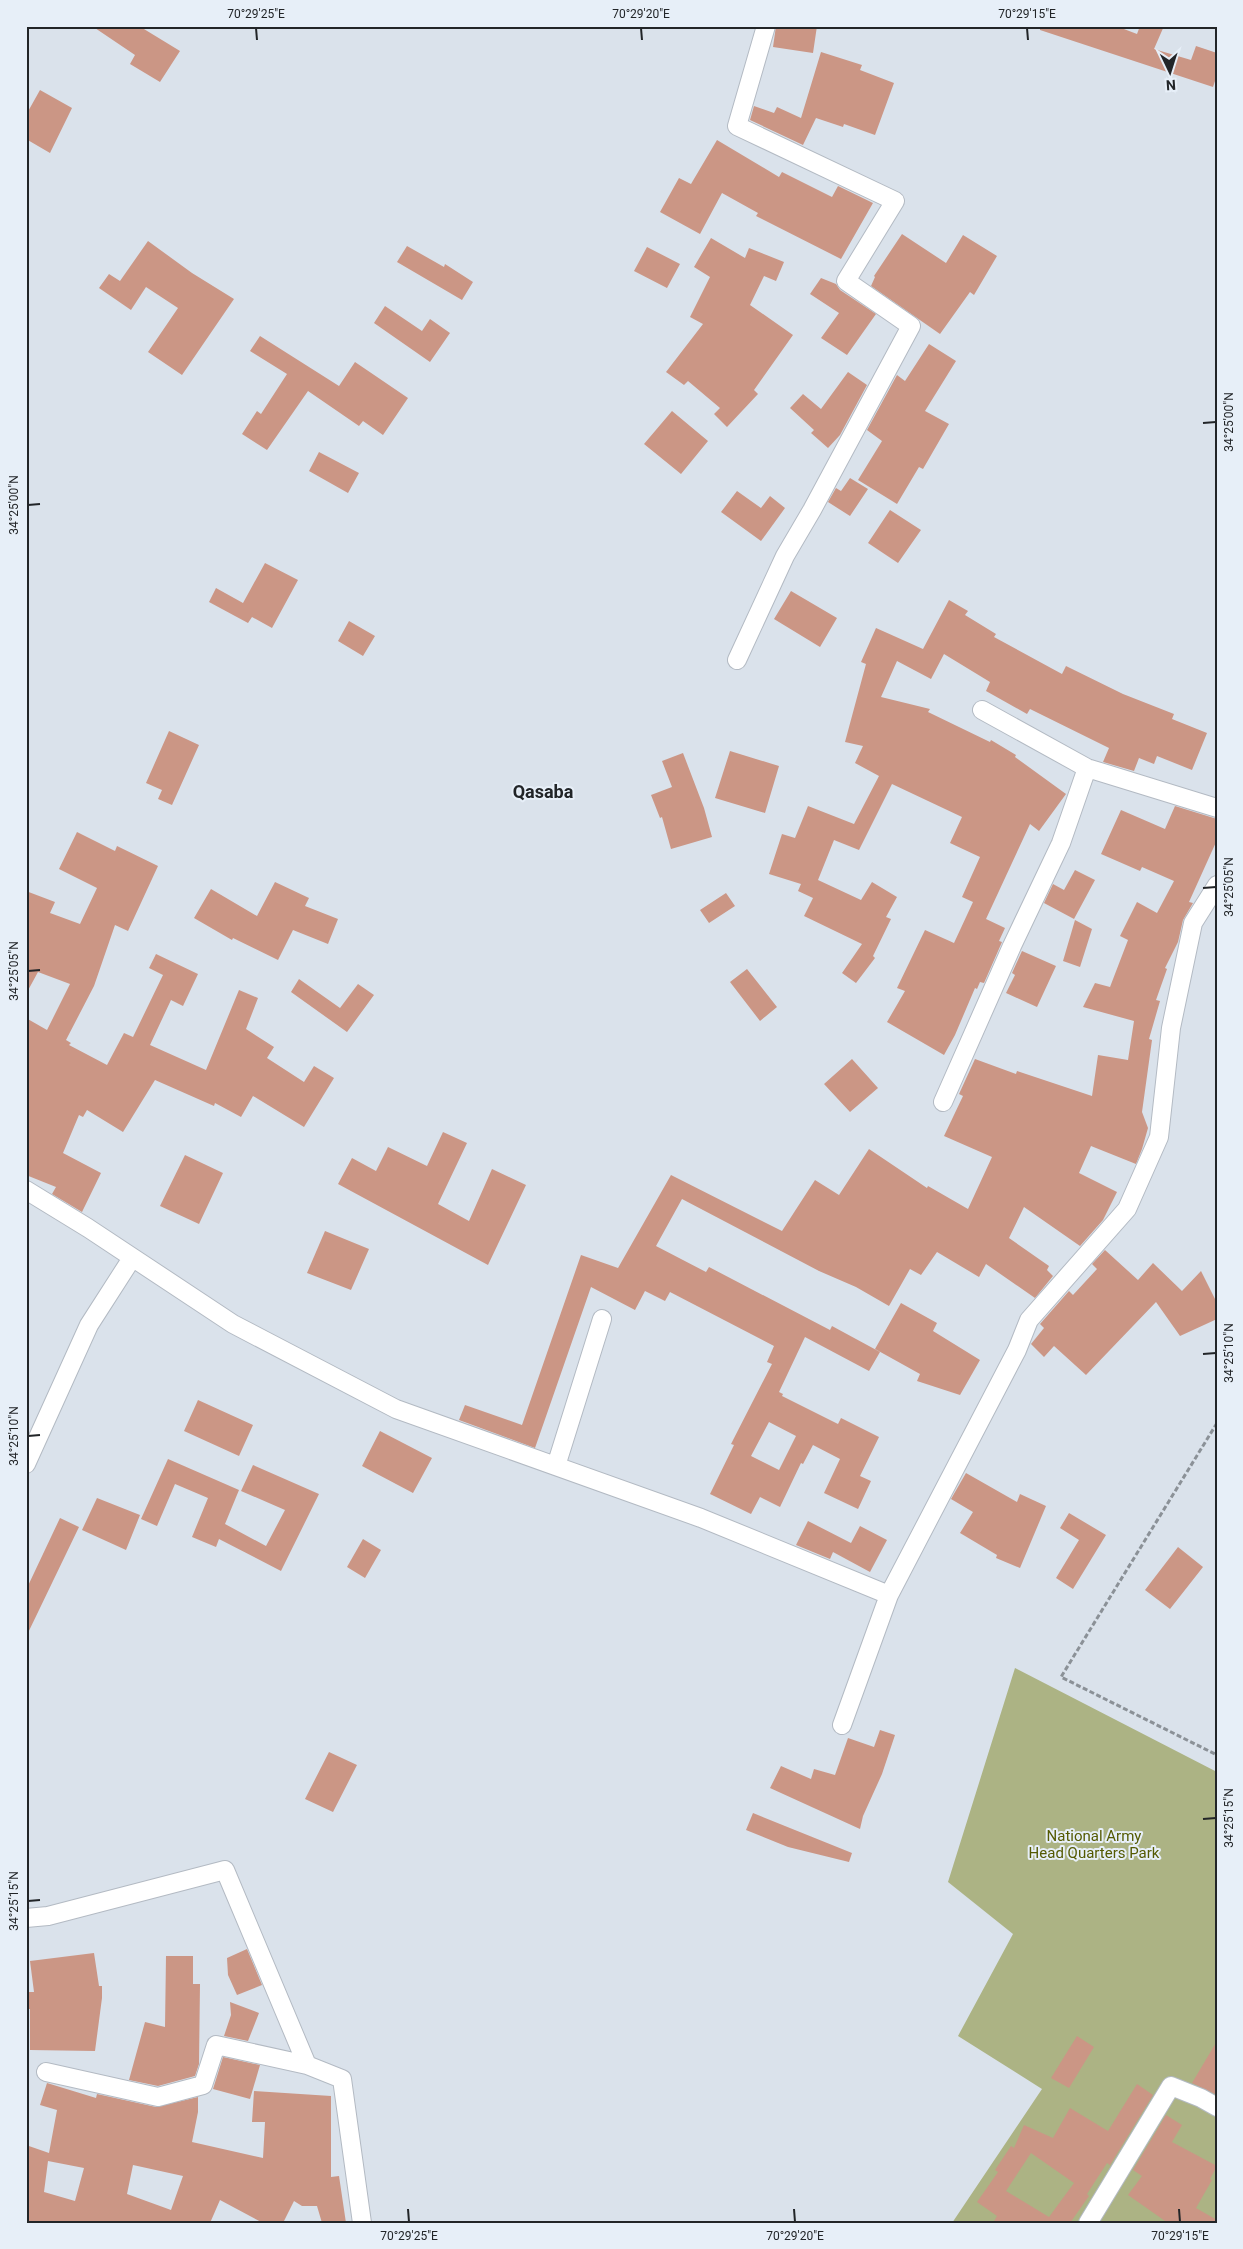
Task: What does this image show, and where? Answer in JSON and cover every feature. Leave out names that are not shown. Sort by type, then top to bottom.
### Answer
[{"type":"street","points":[[737,660],[785,556],[812,510],[911,326],[846,281],[895,201],[737,126],[766,26]]},
{"type":"street","points":[[982,710],[1087,768],[1217,808]]},
{"type":"street","points":[[943,1102],[1012,946],[1061,843],[1087,768]]},
{"type":"street","points":[[842,1725],[889,1595],[1017,1350],[1029,1320],[1127,1209],[1159,1137],[1171,1028],[1193,923],[1217,885]]},
{"type":"street","points":[[26,1190],[88,1228],[233,1324],[396,1409],[701,1518],[889,1595]]},
{"type":"street","points":[[26,1464],[89,1325],[132,1258]]},
{"type":"street","points":[[556,1466],[602,1319]]},
{"type":"street","points":[[26,1918],[48,1916],[225,1870],[307,2065]]},
{"type":"street","points":[[46,2072],[158,2097],[203,2085],[216,2045],[307,2065],[342,2079],[362,2223]]},
{"type":"street","points":[[1088,2223],[1170,2086],[1201,2098],[1217,2107]]},
{"type":"path","points":[[1217,1423],[1061,1677],[1217,1755]]},
{"type":"green space","name":"National Army Head Quarters Park","points":[[1015,1668],[1217,1772],[1217,2223],[952,2223],[1042,2089],[958,2036],[1013,1934],[948,1882]]},
{"type":"building","points":[[92,26],[139,26],[180,51],[160,82],[130,64],[135,55]]},
{"type":"building","points":[[776,26],[817,26],[813,53],[773,47]]},
{"type":"building","points":[[1040,26],[1116,26],[1137,34],[1140,26],[1164,26],[1154,49],[1191,60],[1196,46],[1217,53],[1217,75],[1213,87],[1040,30]]},
{"type":"building","points":[[821,52],[862,65],[860,70],[894,83],[875,135],[844,124],[843,127],[816,118],[803,145],[750,120],[754,106],[774,113],[777,107],[801,118]]},
{"type":"building","points":[[40,90],[72,108],[50,153],[26,139],[26,115]]},
{"type":"building","points":[[717,140],[779,177],[782,172],[832,197],[838,186],[873,203],[841,259],[756,216],[758,213],[722,193],[700,234],[660,212],[679,178],[691,184]]},
{"type":"building","points":[[902,234],[946,263],[963,235],[997,256],[974,295],[970,292],[940,334],[871,286],[874,276]]},
{"type":"building","points":[[711,238],[745,258],[749,248],[784,262],[776,281],[764,276],[750,305],[793,335],[754,390],[758,394],[727,427],[714,414],[720,408],[688,381],[684,385],[666,372],[703,324],[690,317],[710,277],[694,267]]},
{"type":"building","points":[[148,241],[192,273],[234,299],[182,375],[148,352],[178,308],[146,287],[131,310],[99,288],[109,274],[120,281]]},
{"type":"building","points":[[407,246],[444,267],[445,264],[473,282],[462,300],[397,262]]},
{"type":"building","points":[[647,247],[680,264],[667,288],[634,271]]},
{"type":"building","points":[[821,278],[836,284],[840,290],[876,314],[847,355],[821,338],[839,313],[810,294]]},
{"type":"building","points":[[385,306],[422,331],[430,319],[450,333],[430,362],[374,323]]},
{"type":"building","points":[[260,336],[339,386],[355,362],[408,398],[383,435],[363,421],[359,426],[308,391],[267,450],[242,434],[257,411],[261,414],[287,374],[250,351]]},
{"type":"building","points":[[929,344],[956,361],[925,411],[949,424],[923,469],[919,467],[897,504],[858,480],[882,441],[867,430],[897,375],[905,381]]},
{"type":"building","points":[[848,372],[867,385],[840,435],[828,448],[811,433],[814,430],[790,408],[803,394],[821,409]]},
{"type":"building","points":[[672,411],[708,441],[681,474],[644,444]]},
{"type":"building","points":[[319,452],[359,473],[348,493],[309,471]]},
{"type":"building","points":[[850,478],[868,489],[850,516],[828,502],[836,488],[841,491]]},
{"type":"building","points":[[737,491],[761,508],[770,496],[785,508],[761,541],[721,512]]},
{"type":"building","points":[[890,510],[921,530],[898,563],[868,543]]},
{"type":"building","points":[[265,563],[298,580],[272,628],[252,617],[248,623],[209,602],[216,588],[243,603]]},
{"type":"building","points":[[791,591],[837,618],[820,647],[774,619]]},
{"type":"building","points":[[949,600],[968,611],[965,615],[996,634],[994,637],[1062,674],[1066,666],[1123,694],[1174,714],[1172,719],[1207,733],[1192,770],[1157,756],[1154,764],[1139,758],[1134,771],[1103,762],[1109,748],[1030,709],[1027,714],[986,691],[990,682],[944,654],[931,679],[897,661],[881,697],[930,709],[928,712],[990,742],[991,740],[1016,755],[1015,757],[1066,794],[1039,831],[1030,824],[986,919],[1005,928],[999,941],[1002,942],[984,983],[980,982],[977,989],[975,988],[955,1035],[944,1055],[887,1022],[905,991],[897,988],[925,930],[954,943],[973,902],[962,897],[980,857],[950,843],[962,817],[892,784],[859,850],[834,840],[818,880],[861,900],[872,882],[897,897],[886,917],[891,919],[873,956],[875,958],[856,983],[842,973],[862,944],[804,916],[813,898],[798,891],[801,884],[769,874],[782,834],[795,838],[808,806],[854,824],[879,776],[855,763],[863,746],[845,742],[866,664],[861,662],[876,628],[923,649]]},
{"type":"building","points":[[349,621],[375,636],[363,656],[338,641]]},
{"type":"building","points":[[169,731],[199,745],[172,805],[158,799],[162,790],[146,783]]},
{"type":"building","points":[[730,751],[779,766],[765,813],[715,798]]},
{"type":"building","points":[[683,753],[704,808],[712,837],[671,849],[662,817],[660,818],[651,795],[672,787],[662,761]]},
{"type":"building","points":[[1175,806],[1217,819],[1217,840],[1189,902],[1193,903],[1183,920],[1178,942],[1165,968],[1167,969],[1156,1000],[1160,1001],[1149,1039],[1152,1040],[1142,1112],[1148,1128],[1136,1164],[1091,1146],[1079,1173],[1117,1192],[1103,1220],[1080,1246],[1024,1207],[1009,1238],[1049,1266],[1047,1270],[1053,1276],[1035,1298],[986,1264],[979,1277],[937,1252],[921,1275],[910,1269],[889,1306],[856,1287],[819,1271],[682,1199],[656,1246],[706,1272],[709,1267],[830,1330],[832,1326],[880,1352],[869,1371],[805,1337],[779,1392],[783,1394],[782,1396],[838,1424],[841,1418],[879,1437],[860,1476],[871,1481],[858,1509],[824,1493],[840,1459],[813,1445],[803,1464],[801,1463],[780,1507],[760,1497],[751,1514],[710,1494],[734,1445],[731,1444],[772,1364],[767,1362],[774,1346],[670,1292],[665,1301],[645,1291],[635,1310],[591,1287],[535,1448],[459,1420],[465,1405],[522,1425],[581,1255],[618,1268],[671,1175],[782,1231],[815,1180],[839,1195],[869,1149],[927,1188],[928,1186],[968,1209],[992,1157],[944,1136],[963,1096],[959,1094],[975,1059],[1016,1074],[1017,1071],[1092,1096],[1098,1055],[1128,1060],[1134,1021],[1083,1007],[1095,983],[1110,987],[1128,940],[1120,936],[1137,902],[1157,913],[1174,881],[1142,867],[1140,871],[1101,854],[1121,810],[1165,829]],"holes":[[[769,1422],[796,1436],[779,1470],[751,1456]]]},
{"type":"building","points":[[77,832],[115,851],[117,846],[158,866],[128,931],[115,925],[94,986],[66,1040],[71,1043],[69,1045],[107,1065],[124,1033],[133,1037],[163,975],[149,968],[156,954],[198,974],[183,1006],[171,1000],[150,1045],[206,1070],[239,990],[258,998],[246,1029],[274,1047],[267,1058],[304,1082],[314,1066],[334,1078],[304,1127],[253,1096],[241,1117],[215,1103],[214,1106],[155,1080],[123,1132],[87,1110],[83,1117],[79,1115],[63,1153],[101,1173],[82,1212],[52,1194],[56,1187],[26,1175],[26,1018],[47,1030],[70,984],[38,972],[26,994],[26,891],[55,902],[50,913],[80,924],[97,888],[59,869]]},
{"type":"building","points":[[1075,870],[1095,880],[1074,919],[1044,903],[1053,884],[1064,890]]},
{"type":"building","points":[[275,882],[309,898],[305,906],[338,919],[328,944],[293,930],[278,960],[233,938],[232,940],[194,918],[211,889],[257,916]]},
{"type":"building","points":[[726,893],[735,906],[709,923],[700,910]]},
{"type":"building","points":[[1075,920],[1092,929],[1080,967],[1063,961]]},
{"type":"building","points":[[1022,951],[1056,966],[1037,1007],[1006,993],[1015,975],[1012,973]]},
{"type":"building","points":[[747,969],[777,1007],[760,1021],[730,982]]},
{"type":"building","points":[[299,979],[340,1008],[358,984],[374,995],[347,1032],[291,992]]},
{"type":"building","points":[[852,1059],[878,1088],[850,1112],[824,1084]]},
{"type":"building","points":[[443,1132],[467,1143],[438,1204],[469,1221],[492,1169],[526,1185],[488,1265],[338,1184],[352,1158],[376,1171],[388,1147],[427,1166]]},
{"type":"building","points":[[185,1155],[223,1173],[199,1224],[160,1206]]},
{"type":"building","points":[[325,1231],[369,1249],[351,1290],[307,1273]]},
{"type":"building","points":[[1105,1250],[1138,1280],[1153,1263],[1182,1291],[1201,1271],[1217,1303],[1217,1319],[1180,1336],[1156,1302],[1086,1375],[1054,1346],[1044,1357],[1031,1344],[1044,1328],[1040,1324],[1069,1291],[1073,1295],[1097,1269],[1092,1264]]},
{"type":"building","points":[[901,1303],[937,1323],[933,1331],[980,1360],[960,1395],[917,1381],[920,1374],[875,1349]]},
{"type":"building","points":[[198,1400],[253,1425],[239,1456],[184,1431]]},
{"type":"building","points":[[380,1431],[432,1458],[413,1493],[362,1466]]},
{"type":"building","points":[[168,1459],[239,1490],[225,1524],[266,1546],[285,1510],[241,1491],[253,1465],[319,1494],[281,1571],[219,1539],[216,1547],[192,1537],[208,1498],[175,1484],[157,1526],[141,1519]]},
{"type":"building","points":[[966,1473],[1017,1502],[1020,1494],[1046,1506],[1020,1568],[996,1558],[997,1555],[960,1533],[973,1512],[951,1499]]},
{"type":"building","points":[[97,1498],[140,1515],[126,1550],[82,1530]]},
{"type":"building","points":[[1069,1513],[1106,1535],[1073,1589],[1056,1578],[1079,1540],[1060,1528]]},
{"type":"building","points":[[60,1518],[79,1527],[26,1637],[26,1590]]},
{"type":"building","points":[[808,1521],[851,1543],[860,1526],[887,1540],[870,1572],[833,1552],[830,1559],[796,1545]]},
{"type":"building","points":[[363,1539],[381,1550],[365,1578],[347,1567]]},
{"type":"building","points":[[1178,1547],[1203,1567],[1170,1609],[1145,1590]]},
{"type":"building","points":[[880,1730],[895,1735],[882,1774],[863,1816],[860,1829],[770,1788],[781,1766],[811,1779],[814,1769],[835,1775],[848,1738],[874,1747]]},
{"type":"building","points":[[329,1752],[357,1765],[333,1812],[305,1799]]},
{"type":"building","points":[[753,1813],[852,1853],[849,1862],[788,1847],[746,1830]]},
{"type":"building","points":[[247,1949],[262,1985],[237,1995],[228,1975],[227,1958]]},
{"type":"building","points":[[94,1953],[99,1986],[102,1986],[95,2051],[30,2050],[30,2009],[27,2009],[27,1992],[34,1992],[30,1961]]},
{"type":"building","points":[[166,1956],[193,1956],[193,1984],[200,1984],[199,2064],[195,2076],[158,2086],[129,2080],[145,2022],[165,2027]]},
{"type":"building","points":[[230,2002],[259,2013],[248,2041],[224,2036],[231,2015]]},
{"type":"building","points":[[1077,2036],[1094,2047],[1069,2088],[1051,2078]]},
{"type":"building","points":[[1217,2041],[1217,2095],[1192,2083]]},
{"type":"building","points":[[223,2057],[260,2065],[250,2099],[213,2089]]},
{"type":"building","points":[[47,2083],[96,2098],[97,2094],[156,2107],[198,2097],[198,2112],[192,2142],[263,2158],[265,2122],[252,2122],[254,2091],[331,2096],[331,2177],[339,2176],[346,2223],[322,2223],[317,2206],[302,2206],[294,2201],[283,2223],[263,2223],[220,2200],[210,2223],[26,2223],[26,2145],[49,2153],[57,2110],[40,2105]],"holes":[[[48,2161],[84,2168],[75,2201],[44,2192]],[[133,2165],[183,2176],[171,2210],[127,2194]]]},
{"type":"building","points":[[1137,2084],[1153,2095],[1110,2165],[1107,2163],[1087,2194],[1089,2196],[1070,2223],[993,2223],[997,2216],[977,2202],[998,2172],[995,2170],[1011,2146],[1014,2148],[1024,2125],[1053,2138],[1070,2108],[1108,2131]],"holes":[[[1031,2153],[1074,2183],[1049,2217],[1006,2191]]]},
{"type":"building","points":[[1166,2115],[1182,2125],[1172,2142],[1217,2166],[1210,2179],[1212,2180],[1196,2208],[1217,2220],[1217,2223],[1168,2223],[1128,2195],[1142,2176],[1133,2170]]},
{"type":"district","name":"Qasaba","points":[[543,791]]}]
